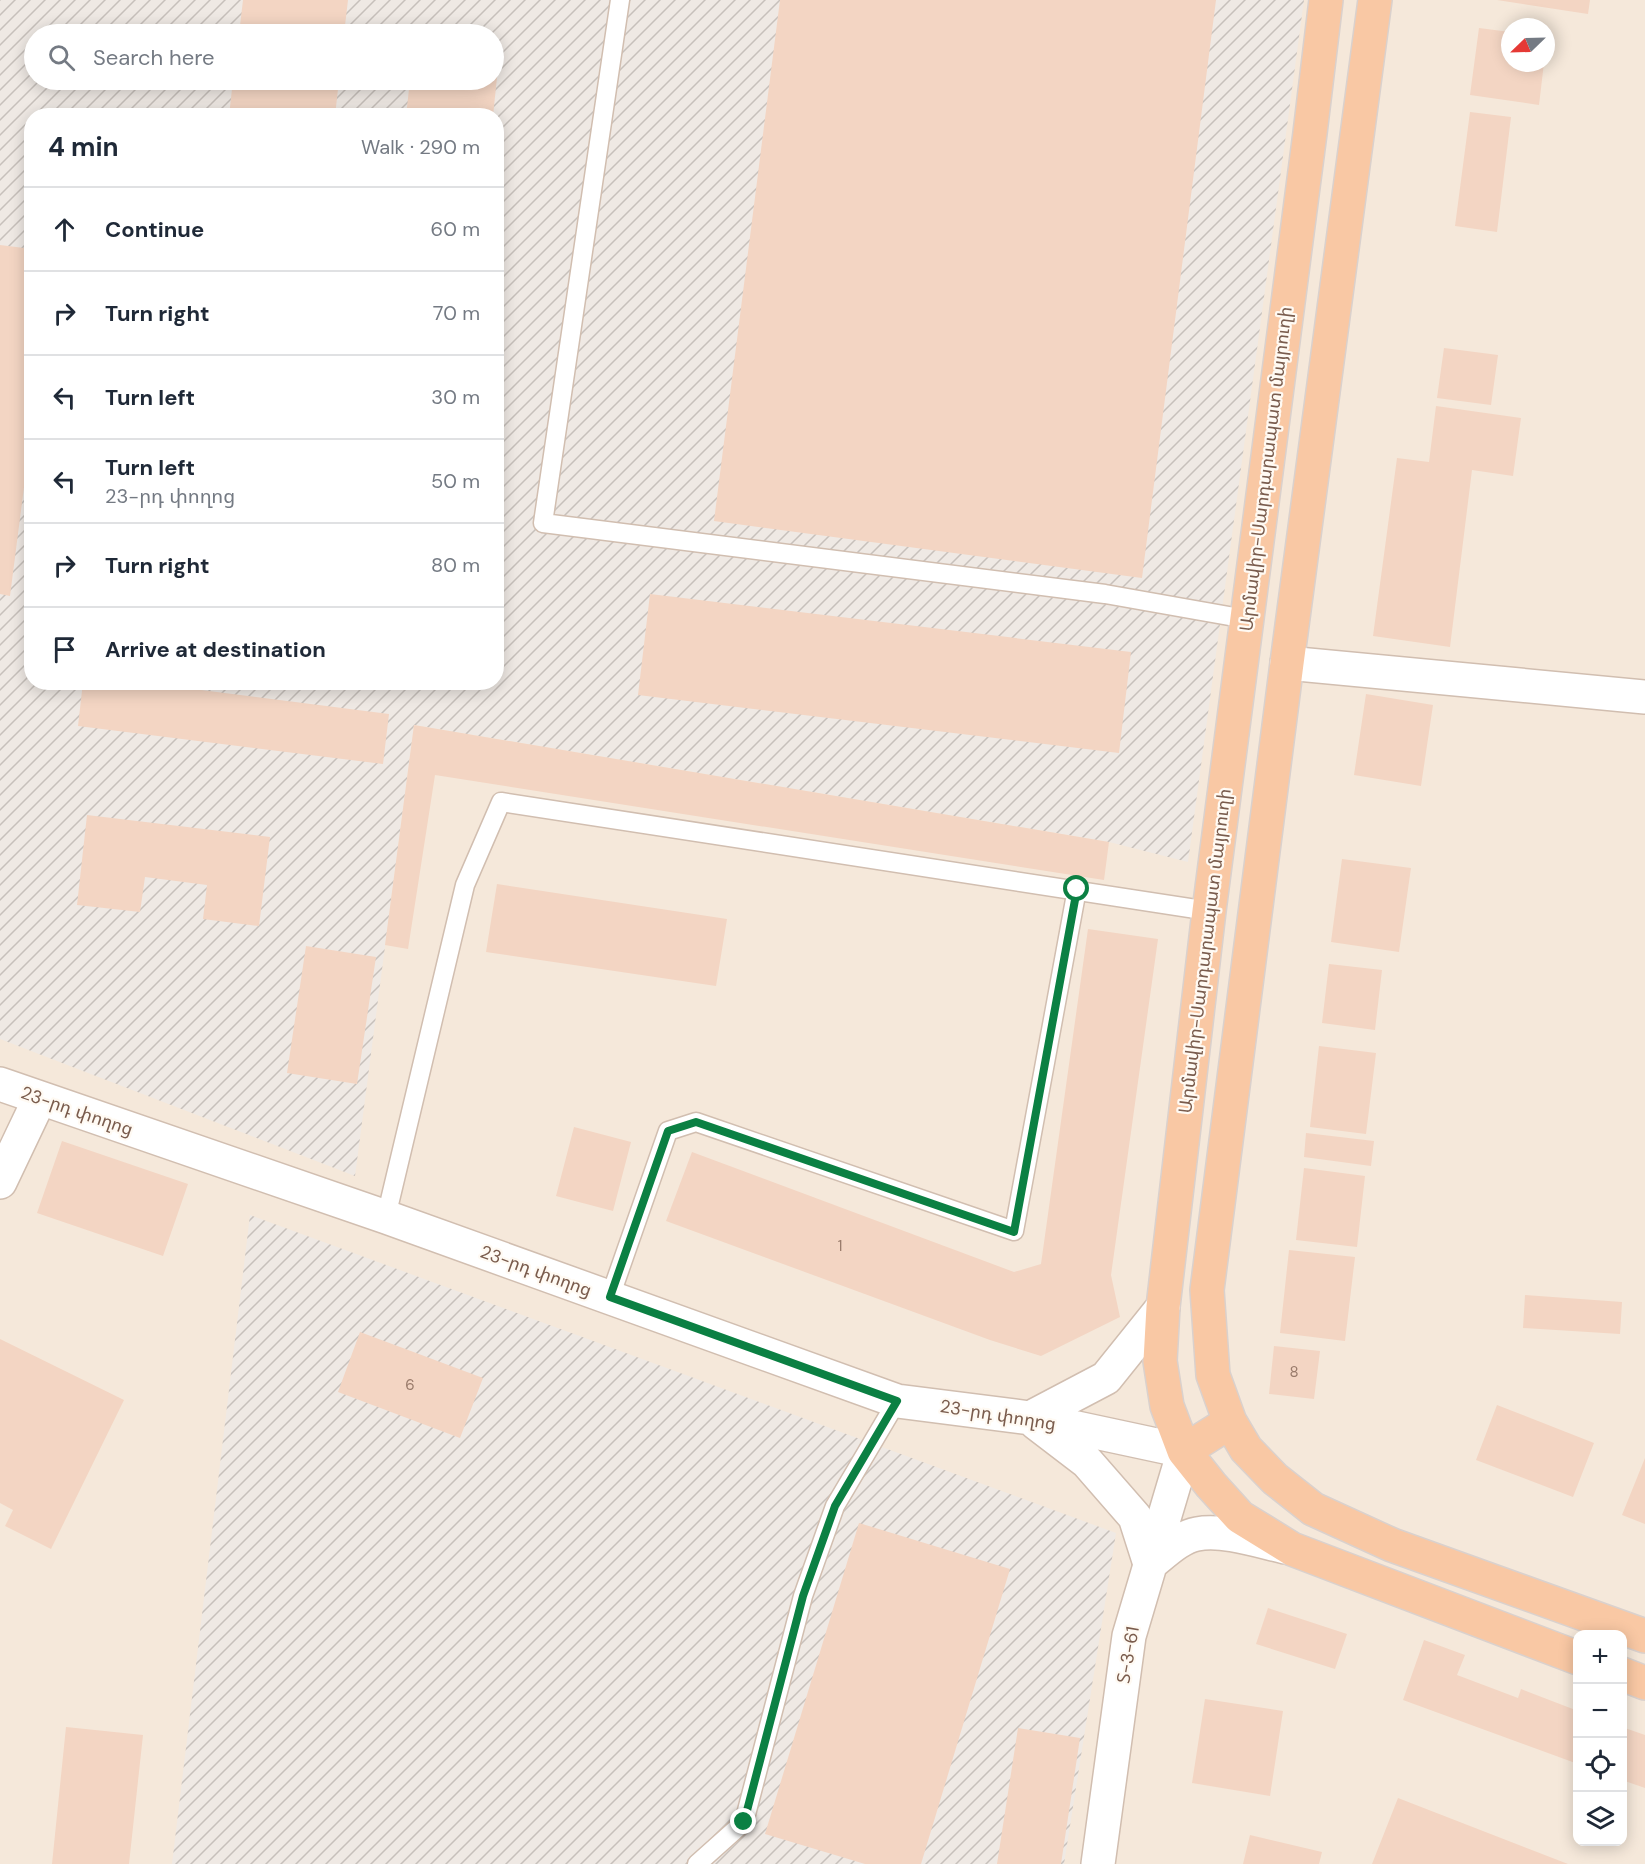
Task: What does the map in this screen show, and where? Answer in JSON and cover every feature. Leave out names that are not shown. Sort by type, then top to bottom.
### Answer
[{"type":"highway","name":"Արմավիր-Սարդարապատ մայրուղի","points":[[1326,0],[1209,910],[1163,1307],[1160,1361],[1163,1384],[1167,1406],[1184,1451],[1240,1517],[1290,1548],[1573,1656]]},
{"type":"highway","points":[[1375,0],[1207,1290],[1213,1375],[1230,1422],[1246,1449],[1275,1479],[1313,1509],[1392,1545],[1645,1636]]},
{"type":"highway","points":[[1310,133],[1355,141]]},
{"type":"highway","points":[[1184,1451],[1230,1422]]},
{"type":"highway","points":[[1627,1676],[1645,1683]]},
{"type":"street","points":[[1287,663],[1645,697]]},
{"type":"street","name":"23-րդ փողոց","points":[[0,1084],[386,1217],[897,1401],[1030,1418],[1184,1451]]},
{"type":"street","points":[[0,1182],[40,1098]]},
{"type":"street","points":[[1163,1307],[1106,1378],[1030,1418],[1087,1462],[1135,1516],[1150,1564],[1176,1544],[1197,1534],[1225,1534],[1290,1548]]},
{"type":"street","name":"Տ-3-61","points":[[1098,1864],[1129,1636],[1184,1451]]},
{"type":"lane","points":[[620,0],[543,523],[1105,594],[1246,619]]},
{"type":"lane","points":[[386,1217],[465,885],[501,802],[1209,910]]},
{"type":"lane","points":[[610,1297],[668,1131],[696,1122],[1014,1232],[1077,889]]},
{"type":"lane","points":[[697,1864],[744,1822],[803,1596],[835,1506],[897,1401]]},
{"type":"shaded area","points":[[0,0],[1645,0],[1645,1864],[0,1864]]},
{"type":"shaded area","points":[[0,0],[1304,0],[1188,862],[1109,842],[414,725],[355,1176],[0,1039]]},
{"type":"shaded area","points":[[250,1215],[1116,1533],[1064,1864],[172,1864]]},
{"type":"building","points":[[243,0],[348,0],[345,24],[240,24]]},
{"type":"building","points":[[780,0],[1216,0],[1142,578],[714,521]]},
{"type":"building","points":[[1497,0],[1590,0],[1588,14]]},
{"type":"building","points":[[1479,28],[1501,31],[1501,72],[1543,72],[1539,105],[1470,95]]},
{"type":"building","points":[[232,90],[338,90],[336,108],[230,108]]},
{"type":"building","points":[[409,90],[496,90],[494,108],[407,108]]},
{"type":"building","points":[[1470,112],[1511,117],[1497,232],[1455,226]]},
{"type":"building","points":[[0,245],[24,248],[24,487],[10,596],[0,594]]},
{"type":"building","points":[[1444,348],[1498,355],[1491,405],[1437,398]]},
{"type":"building","points":[[1436,406],[1521,418],[1513,476],[1472,470],[1450,647],[1373,636],[1397,458],[1429,462]]},
{"type":"building","points":[[650,594],[1131,652],[1119,753],[638,695]]},
{"type":"building","points":[[82,690],[201,690],[389,714],[383,764],[78,726]]},
{"type":"building","points":[[1366,694],[1433,705],[1421,786],[1354,775]]},
{"type":"building","points":[[414,725],[1109,842],[1104,880],[435,775],[408,949],[385,945]]},
{"type":"building","points":[[87,815],[270,837],[259,926],[203,919],[207,885],[145,877],[140,912],[77,905]]},
{"type":"building","points":[[1342,859],[1411,868],[1399,952],[1331,942]]},
{"type":"building","points":[[497,884],[727,919],[716,986],[486,952]]},
{"type":"building","points":[[1088,929],[1158,939],[1111,1275],[1120,1317],[1041,1356],[990,1340],[666,1221],[692,1152],[1014,1272],[1041,1264]]},
{"type":"building","points":[[306,946],[376,957],[357,1084],[287,1073]]},
{"type":"building","points":[[1329,964],[1382,970],[1375,1030],[1322,1023]]},
{"type":"building","points":[[1319,1046],[1376,1053],[1366,1134],[1310,1127]]},
{"type":"building","points":[[574,1127],[631,1142],[613,1211],[556,1196]]},
{"type":"building","points":[[1306,1133],[1374,1141],[1371,1166],[1304,1157]]},
{"type":"building","points":[[62,1141],[188,1184],[163,1256],[37,1213]]},
{"type":"building","points":[[1304,1168],[1365,1176],[1357,1247],[1296,1240]]},
{"type":"building","points":[[1289,1250],[1355,1257],[1345,1341],[1280,1333]]},
{"type":"building","points":[[1525,1295],[1622,1302],[1620,1334],[1523,1328]]},
{"type":"building","points":[[360,1332],[483,1378],[460,1438],[338,1392]]},
{"type":"building","points":[[0,1339],[124,1400],[51,1549],[5,1526],[13,1510],[0,1503]]},
{"type":"building","points":[[1274,1346],[1320,1351],[1314,1399],[1269,1394]]},
{"type":"building","points":[[1497,1405],[1594,1443],[1573,1497],[1476,1460]]},
{"type":"building","points":[[1645,1458],[1645,1524],[1622,1515]]},
{"type":"building","points":[[859,1523],[1010,1569],[921,1864],[865,1864],[765,1834]]},
{"type":"building","points":[[1268,1608],[1347,1634],[1335,1669],[1256,1644]]},
{"type":"building","points":[[1424,1640],[1465,1655],[1457,1675],[1518,1698],[1521,1689],[1573,1709],[1573,1762],[1403,1700]]},
{"type":"building","points":[[1205,1699],[1283,1711],[1270,1796],[1192,1783]]},
{"type":"building","points":[[66,1727],[143,1735],[129,1864],[52,1864]]},
{"type":"building","points":[[1018,1728],[1080,1738],[1061,1864],[997,1864]]},
{"type":"building","points":[[1627,1729],[1645,1735],[1645,1788],[1627,1782]]},
{"type":"building","points":[[1398,1798],[1568,1864],[1372,1864]]},
{"type":"building","points":[[1250,1835],[1322,1852],[1319,1864],[1243,1864]]},
{"type":"route","points":[[744,1822],[803,1596],[835,1506],[897,1401],[610,1297],[668,1131],[696,1122],[1014,1232],[1077,889]]}]
